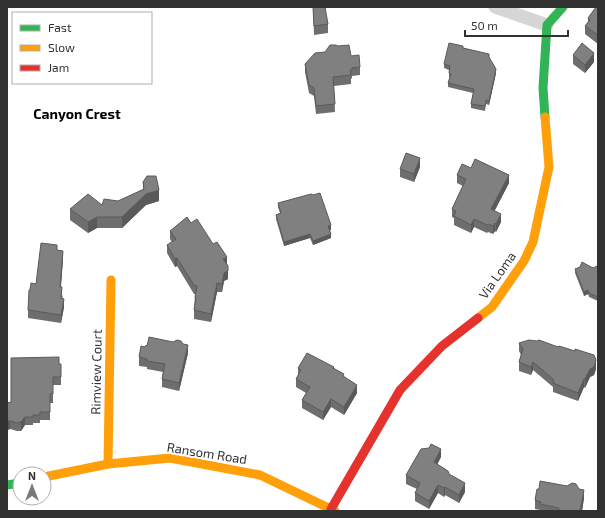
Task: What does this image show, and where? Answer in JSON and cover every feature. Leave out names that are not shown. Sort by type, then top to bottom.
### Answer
[{"type":"street","points":[[495,7],[547,25],[563,7]]},
{"type":"street","name":"Via Loma","points":[[333,510],[400,390],[442,346],[492,307],[524,261],[533,242],[549,167],[543,88],[547,25]]},
{"type":"street","name":"Rimview Court","points":[[108,464],[111,280]]},
{"type":"street","name":"Ransom Road","points":[[52,475],[108,464],[170,458],[260,475],[333,510]]},
{"type":"building","points":[[313,7],[325,7],[328,24],[314,26]]},
{"type":"building","points":[[596,7],[598,7],[598,35],[585,26],[590,20],[588,18]]},
{"type":"building","points":[[449,43],[489,54],[489,57],[496,69],[489,101],[486,100],[485,106],[471,104],[474,89],[448,83],[451,74],[449,73],[450,66],[444,64]]},
{"type":"building","points":[[582,43],[594,53],[585,65],[573,55]]},
{"type":"building","points":[[330,45],[349,45],[351,56],[359,55],[360,67],[352,68],[352,70],[350,70],[351,75],[333,77],[335,104],[316,106],[314,88],[309,85],[305,64],[315,53],[325,52]]},
{"type":"building","points":[[406,153],[420,158],[414,174],[400,169]]},
{"type":"building","points":[[475,159],[509,175],[491,209],[501,214],[496,224],[495,223],[493,226],[474,219],[471,225],[454,216],[456,211],[452,209],[466,179],[457,175],[462,164],[471,168]]},
{"type":"building","points":[[147,176],[156,176],[159,190],[146,194],[122,217],[97,217],[88,222],[70,209],[88,194],[102,205],[104,199],[118,201],[144,189],[143,182]]},
{"type":"building","points":[[320,193],[331,225],[328,226],[331,234],[313,241],[310,234],[284,242],[276,215],[281,213],[278,203]]},
{"type":"building","points":[[187,217],[191,223],[197,219],[213,244],[217,242],[227,257],[223,259],[228,266],[228,271],[224,273],[222,284],[217,283],[211,314],[194,310],[197,286],[194,285],[177,258],[175,259],[167,245],[176,239],[170,231]]},
{"type":"building","points":[[41,243],[57,245],[57,250],[63,251],[60,287],[62,287],[61,298],[64,299],[61,315],[28,310],[29,290],[31,283],[36,284]]},
{"type":"building","points":[[582,262],[593,268],[598,267],[598,297],[589,293],[588,290],[584,292],[575,269],[580,267]]},
{"type":"building","points":[[149,337],[173,342],[177,340],[188,345],[179,383],[162,379],[165,364],[147,361],[147,359],[139,357],[141,346],[147,346]]},
{"type":"building","points":[[529,340],[539,340],[558,347],[559,346],[575,351],[575,349],[594,355],[596,360],[594,367],[590,369],[578,393],[553,383],[554,380],[533,362],[531,367],[519,362],[523,349],[519,343]]},
{"type":"building","points":[[307,353],[334,367],[333,368],[344,374],[343,376],[357,385],[344,407],[331,399],[323,412],[302,400],[310,387],[296,379],[301,370],[298,368]]},
{"type":"building","points":[[59,357],[59,364],[61,364],[61,377],[53,377],[53,394],[50,394],[50,412],[40,412],[40,415],[25,417],[21,422],[17,423],[7,421],[7,403],[11,402],[11,358]]},
{"type":"building","points":[[431,444],[441,449],[434,462],[448,471],[449,474],[465,483],[459,495],[445,487],[444,488],[438,485],[429,501],[415,493],[420,483],[406,475],[421,449],[429,448]]},
{"type":"building","points":[[540,481],[567,486],[572,483],[576,484],[579,489],[584,490],[580,511],[559,511],[559,508],[540,504],[541,502],[535,500]]},
{"type":"traffic: fast","points":[[545,117],[543,88],[547,25],[563,7]]},
{"type":"traffic: fast","points":[[7,485],[12,484]]},
{"type":"traffic: slow","points":[[478,318],[492,307],[524,261],[533,242],[549,167],[545,117]]},
{"type":"traffic: slow","points":[[108,464],[111,280]]},
{"type":"traffic: slow","points":[[52,475],[108,464],[170,458],[260,475],[335,511]]},
{"type":"traffic: jam","points":[[331,509],[400,390],[442,346],[478,318]]},
{"type":"district","name":"Canyon Crest","points":[[77,114]]}]
